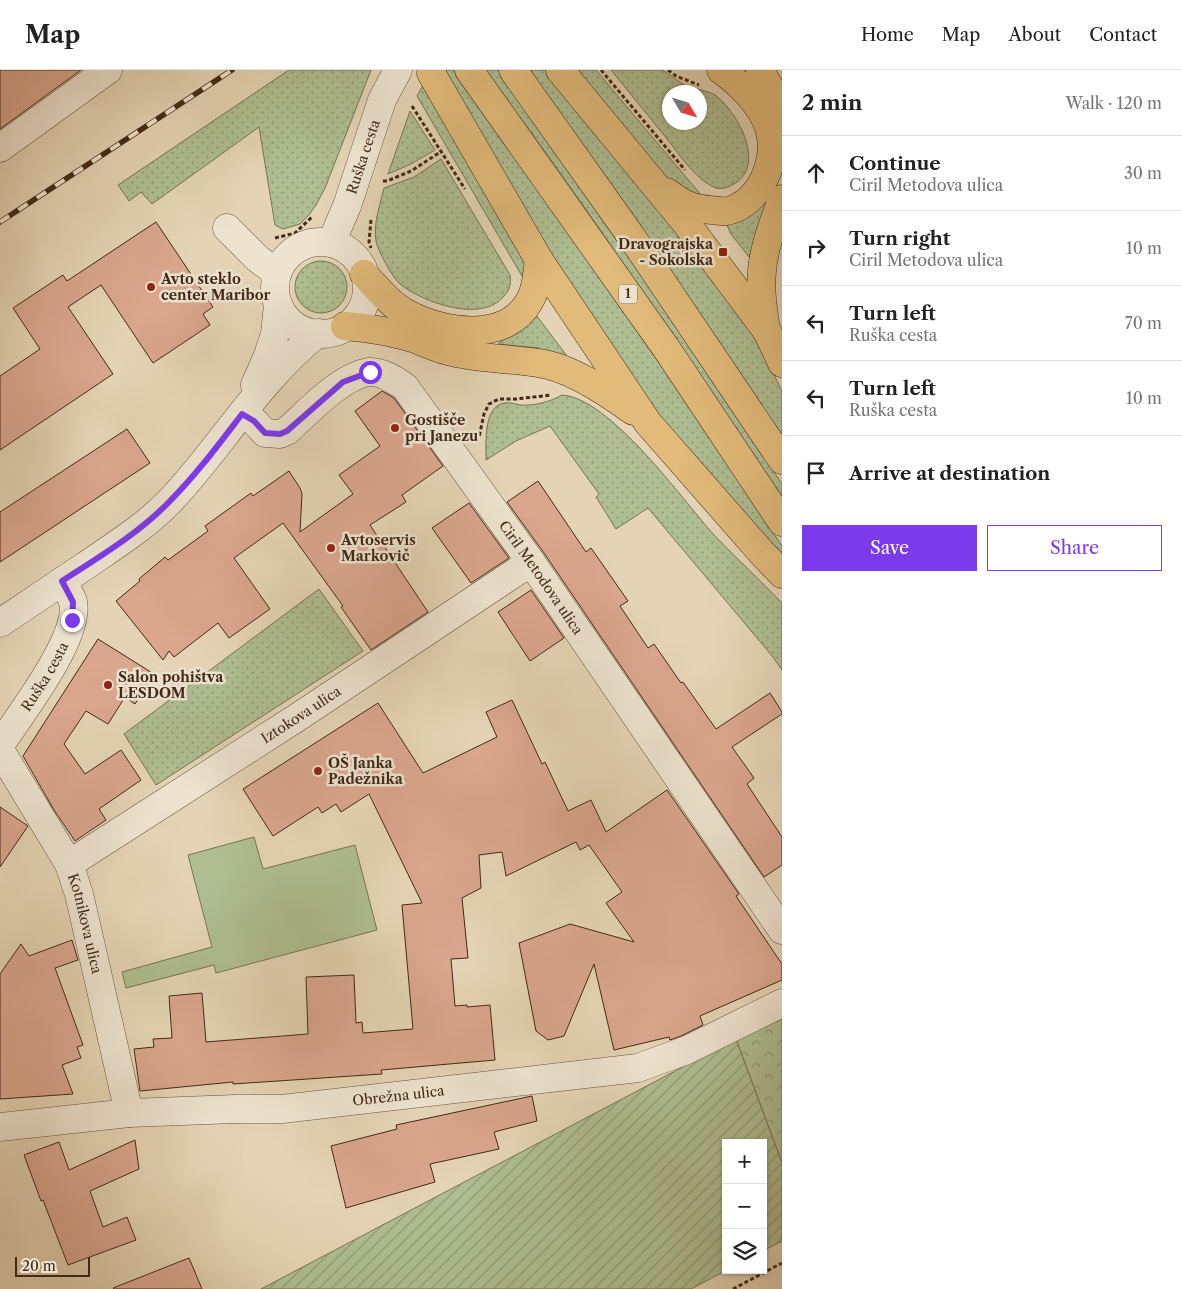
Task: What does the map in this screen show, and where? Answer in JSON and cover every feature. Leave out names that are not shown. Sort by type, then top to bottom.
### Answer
[{"type":"main road","name":"1","points":[[469,70],[666,348],[782,522]]},
{"type":"main road","points":[[513,70],[631,236],[782,460]]},
{"type":"main road","points":[[560,70],[686,223],[767,331],[782,363]]},
{"type":"main road","points":[[760,70],[782,109]]},
{"type":"main road","points":[[432,72],[539,260],[648,423],[782,574]]},
{"type":"main road","points":[[650,178],[676,199],[693,208],[726,211],[742,204],[765,178],[772,146],[769,128],[760,111],[749,96],[712,78]]},
{"type":"main road","points":[[767,331],[762,304],[762,269],[768,242],[782,199]]},
{"type":"main road","points":[[369,265],[381,293],[405,313],[455,330],[484,330],[500,327],[512,321],[522,312],[530,300],[536,285],[539,260]]},
{"type":"main road","points":[[345,326],[372,328],[399,334],[447,351],[484,358],[540,363],[571,373],[609,394],[648,423]]},
{"type":"street","points":[[0,148],[108,70]]},
{"type":"street","name":"Ruška cesta","points":[[331,243],[346,206],[382,100],[398,70]]},
{"type":"street","points":[[227,228],[258,259],[277,273]]},
{"type":"street","points":[[242,414],[276,334],[278,305],[275,284],[277,273],[289,254],[309,243],[331,243],[348,251],[355,258],[369,265],[363,304],[352,320],[345,326],[327,333],[300,329],[291,323],[278,305]]},
{"type":"street","points":[[0,623],[127,538],[168,503],[203,464],[281,366],[318,333]]},
{"type":"street","name":"Ciril Metodova ulica","points":[[242,414],[254,421],[265,433],[280,434],[287,431],[343,382],[370,372],[390,376],[404,387],[531,562],[782,930]]},
{"type":"street","name":"Iztokova ulica","points":[[69,864],[298,717],[531,562]]},
{"type":"street","name":"Ruška cesta","points":[[0,745],[60,654],[71,628],[73,602],[62,581]]},
{"type":"street","name":"Kotnikova ulica","points":[[0,750],[69,864],[79,894],[94,955],[129,1113]]},
{"type":"street","name":"Obrežna ulica","points":[[0,1127],[129,1113],[282,1109],[638,1068],[687,1050],[782,1003]]},
{"type":"path","points":[[668,70],[687,81],[712,78]]},
{"type":"path","points":[[412,106],[465,190]]},
{"type":"path","points":[[378,188],[380,180],[387,181],[411,171],[442,151]]},
{"type":"path","points":[[369,265],[369,242],[373,211]]},
{"type":"path","points":[[478,445],[484,414],[490,404],[499,398],[536,398],[554,394]]},
{"type":"path","points":[[733,1289],[782,1263]]},
{"type":"green space","points":[[289,70],[371,70],[325,188],[316,205],[300,224],[283,229],[275,225],[259,127],[152,204],[141,192],[129,201],[118,185]]},
{"type":"green space","points":[[444,70],[453,70],[601,277],[782,546],[782,558],[670,432],[555,263]]},
{"type":"green space","points":[[485,70],[498,70],[691,347],[782,484],[782,499],[600,229]]},
{"type":"green space","points":[[528,70],[548,70],[717,282],[758,342],[782,391],[782,437]]},
{"type":"green space","points":[[575,70],[596,70],[707,202],[669,183]]},
{"type":"green space","points":[[611,70],[661,70],[685,85],[662,85],[662,130],[707,130],[707,92],[715,95],[724,103],[740,126],[749,153],[748,166],[743,177],[732,185],[725,188],[716,188],[700,178]]},
{"type":"green space","points":[[427,78],[527,255],[526,283],[417,96]]},
{"type":"green space","points":[[410,111],[435,150],[411,164],[388,174]]},
{"type":"green space","points":[[441,159],[510,275],[510,286],[506,294],[494,304],[482,308],[452,307],[437,303],[410,291],[393,276],[377,245],[375,235],[376,221],[384,188],[414,177]]},
{"type":"green space","points":[[769,195],[749,257],[731,234],[726,223]]},
{"type":"green space","points":[[321,261],[331,263],[339,269],[345,277],[347,287],[345,297],[339,305],[331,311],[321,313],[311,311],[303,305],[297,297],[295,287],[297,277],[303,269],[311,263]]},
{"type":"green space","points":[[536,315],[570,360],[537,348],[498,344],[519,332]]},
{"type":"green space","points":[[562,395],[581,400],[602,413],[623,431],[714,535],[782,603],[782,670],[648,508],[616,529],[596,497],[599,494],[550,426],[516,441],[486,460],[487,426],[493,410],[498,405],[507,403],[520,405],[536,404]]},
{"type":"green space","points":[[319,589],[363,651],[156,785],[124,734]]},
{"type":"green space","points":[[254,837],[263,869],[355,845],[377,930],[216,973],[214,965],[126,988],[122,972],[212,947],[188,855]]},
{"type":"green space","points":[[782,1016],[782,1163],[736,1039]]},
{"type":"green space","points":[[736,1039],[782,1163],[782,1241],[767,1249],[767,1139],[722,1139],[722,1273],[691,1289],[261,1289]]},
{"type":"building","points":[[0,70],[81,70],[0,129]]},
{"type":"building","points":[[156,222],[213,307],[203,314],[210,325],[153,363],[101,285],[68,307],[113,374],[0,450],[0,376],[40,349],[13,308],[63,275],[67,281]]},
{"type":"building","points":[[382,391],[394,398],[443,466],[402,495],[406,502],[370,525],[428,612],[371,650],[341,607],[343,606],[283,523],[234,558],[270,609],[229,638],[218,623],[174,657],[169,651],[163,660],[116,601],[165,557],[168,560],[208,531],[205,526],[251,493],[253,496],[289,471],[302,494],[300,532],[353,494],[339,475],[380,446],[355,411]]},
{"type":"building","points":[[127,429],[150,463],[0,562],[0,512]]},
{"type":"building","points":[[538,481],[586,552],[591,548],[628,601],[620,606],[648,648],[654,644],[716,729],[770,693],[782,712],[782,714],[732,747],[754,778],[747,784],[782,837],[782,865],[764,877],[544,553],[507,502]]},
{"type":"building","points":[[469,503],[509,558],[471,583],[432,528]]},
{"type":"building","points":[[531,590],[564,638],[530,661],[498,612]]},
{"type":"building","points":[[98,639],[154,674],[135,704],[125,697],[108,724],[86,711],[64,744],[85,774],[121,750],[141,780],[99,809],[106,820],[75,841],[54,810],[23,756]]},
{"type":"building","points":[[512,700],[542,764],[545,762],[568,811],[591,800],[606,832],[667,790],[739,894],[736,896],[782,964],[782,980],[700,1016],[703,1025],[681,1036],[670,1040],[669,1037],[614,1050],[594,964],[564,1036],[548,1040],[536,1031],[519,943],[570,924],[634,942],[606,903],[622,892],[589,845],[580,850],[576,842],[506,876],[502,852],[479,855],[481,888],[462,898],[468,958],[451,959],[455,1006],[490,1005],[495,1060],[381,1070],[382,1074],[233,1084],[233,1082],[140,1091],[134,1049],[154,1047],[153,1039],[172,1038],[169,996],[202,993],[206,1042],[308,1034],[306,977],[354,975],[356,1023],[362,1022],[363,1033],[413,1029],[402,905],[422,903],[369,794],[341,812],[336,804],[322,813],[318,807],[273,836],[243,789],[378,703],[423,773],[497,737],[486,712]]},
{"type":"building","points":[[0,807],[28,826],[0,867]]},
{"type":"building","points":[[72,940],[78,960],[55,968],[83,1045],[77,1047],[81,1058],[62,1065],[73,1094],[0,1099],[0,974],[21,944],[29,956]]},
{"type":"building","points":[[532,1096],[537,1121],[494,1132],[499,1149],[430,1164],[435,1182],[346,1208],[331,1146],[397,1129],[396,1125]]},
{"type":"building","points":[[135,1140],[139,1169],[90,1191],[103,1227],[127,1217],[136,1240],[68,1265],[24,1155],[59,1142],[69,1170]]},
{"type":"building","points":[[189,1258],[202,1289],[113,1288]]},
{"type":"railway","points":[[0,222],[232,70]]},
{"type":"place","name":"Dravograjska - Sokolska","points":[[723,252]]},
{"type":"place","name":"Avto steklo center Maribor","points":[[151,287]]},
{"type":"place","name":"Gostišče pri Janezu","points":[[395,428]]},
{"type":"place","name":"Avtoservis Markovič","points":[[331,548]]},
{"type":"place","name":"Salon pohištva LESDOM","points":[[108,685]]},
{"type":"place","name":"OŠ Janka Padežnika","points":[[318,771]]},
{"type":"route","points":[[72,620],[73,602],[62,581],[127,538],[168,503],[203,464],[242,414],[254,421],[265,433],[280,434],[287,431],[343,382],[370,372]]}]
